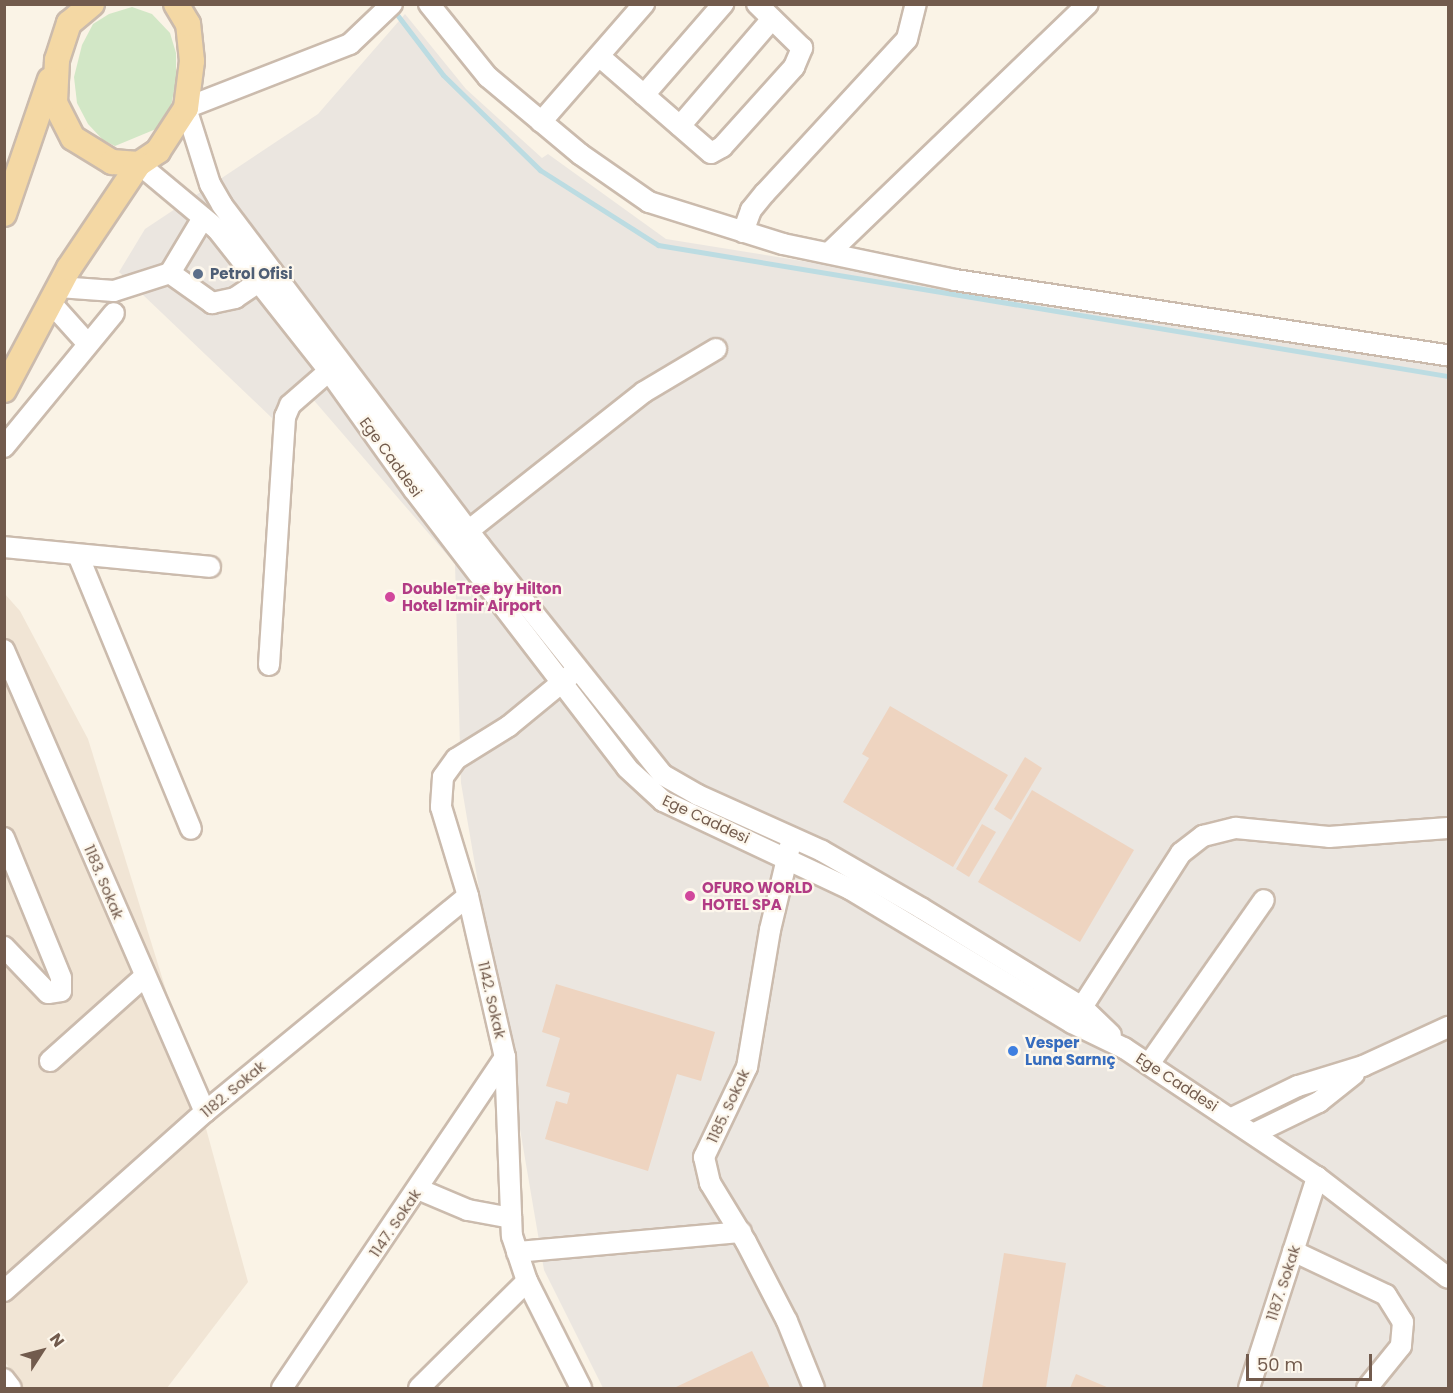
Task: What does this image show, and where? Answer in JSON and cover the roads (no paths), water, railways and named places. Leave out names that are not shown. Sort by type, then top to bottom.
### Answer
[{"type":"main road","points":[[66,4],[57,60],[55,103],[73,138],[112,162],[139,164]]},
{"type":"main road","points":[[4,214],[69,23],[92,4]]},
{"type":"main road","points":[[4,390],[55,295],[139,164],[158,151],[186,108],[192,61],[188,24],[176,4]]},
{"type":"street","points":[[392,4],[350,44],[186,108],[210,184],[222,205],[468,531],[663,775],[698,795],[792,838],[921,908],[1077,1015],[1181,853],[1203,836],[1236,828],[1329,837],[1449,828]]},
{"type":"street","points":[[429,4],[488,76],[541,122],[649,202],[743,232],[955,280],[1117,307],[1449,355]]},
{"type":"street","points":[[541,122],[644,4]]},
{"type":"street","points":[[644,95],[723,4]]},
{"type":"street","points":[[599,56],[711,153],[722,147],[794,67],[802,48],[757,4]]},
{"type":"street","points":[[743,232],[758,202],[907,39],[916,4]]},
{"type":"street","points":[[829,253],[1088,4]]},
{"type":"street","points":[[680,126],[772,19]]},
{"type":"street","name":"Ege Caddesi","points":[[139,164],[217,229],[329,371],[627,768],[663,801],[850,889],[1077,1015],[1255,1133],[1317,1177],[1449,1278]]},
{"type":"street","points":[[87,343],[55,295],[114,291],[170,273],[203,218]]},
{"type":"street","points":[[170,273],[212,303],[234,298],[259,282]]},
{"type":"street","points":[[4,447],[87,343],[114,313]]},
{"type":"street","points":[[468,531],[644,392],[716,349]]},
{"type":"street","points":[[269,666],[285,417],[290,405],[329,371]]},
{"type":"street","points":[[4,547],[210,567]]},
{"type":"street","points":[[78,555],[191,829]]},
{"type":"street","name":"1183. Sokak","points":[[4,650],[205,1112]]},
{"type":"street","name":"1142. Sokak","points":[[579,669],[509,726],[456,759],[443,777],[441,807],[468,896],[505,1057],[511,1218],[517,1252],[527,1281],[581,1389]]},
{"type":"street","points":[[4,838],[61,978],[61,991],[48,993],[4,947]]},
{"type":"street","name":"1185. Sokak","points":[[792,838],[768,941],[747,1067],[704,1157],[710,1183],[741,1232],[787,1321],[814,1389]]},
{"type":"street","name":"1182. Sokak","points":[[4,1291],[205,1112],[468,896]]},
{"type":"street","points":[[1149,1064],[1264,900]]},
{"type":"street","points":[[50,1061],[145,976]]},
{"type":"street","points":[[1232,1118],[1298,1086],[1363,1066],[1449,1027]]},
{"type":"street","name":"1147. Sokak","points":[[282,1389],[505,1057]]},
{"type":"street","points":[[1255,1133],[1319,1102],[1363,1066]]},
{"type":"street","name":"1187. Sokak","points":[[1250,1389],[1317,1177]]},
{"type":"street","points":[[418,1189],[468,1210],[511,1218]]},
{"type":"street","points":[[517,1252],[741,1232]]},
{"type":"street","points":[[1293,1251],[1386,1295],[1403,1322],[1401,1346],[1367,1389]]},
{"type":"street","points":[[419,1389],[527,1281]]},
{"type":"street","points":[[4,1379],[11,1389]]},
{"type":"waterway","points":[[395,12],[443,75],[540,170],[658,245],[1448,376]]},
{"type":"place","name":"Petrol Ofisi","points":[[198,274]]},
{"type":"place","name":"DoubleTree by Hilton Hotel Izmir Airport","points":[[390,597]]},
{"type":"place","name":"OFURO WORLD HOTEL SPA","points":[[690,896]]},
{"type":"place","name":"Vesper Luna Sarnıç","points":[[1013,1051]]}]
